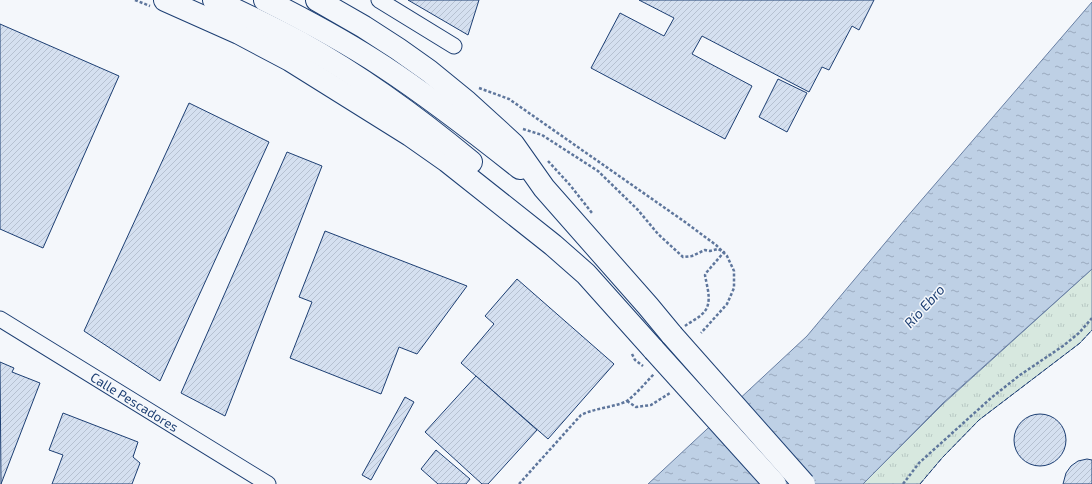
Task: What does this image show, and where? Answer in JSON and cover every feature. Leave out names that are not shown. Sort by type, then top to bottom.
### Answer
[{"type":"highway","points":[[165,0],[239,33],[290,60],[346,94],[410,135],[447,161],[553,245],[586,274],[654,350],[686,383],[775,484]]},
{"type":"highway","points":[[214,0],[265,24],[296,41],[351,74],[417,118],[497,184],[553,245]]},
{"type":"highway","points":[[265,0],[293,14],[383,66],[432,100],[544,188]]},
{"type":"highway","points":[[317,0],[392,45],[439,79],[513,144],[544,188],[648,306],[676,332],[804,484]]},
{"type":"street","points":[[379,0],[454,46]]},
{"type":"street","name":"Calle Pescadores","points":[[0,319],[268,484]]},
{"type":"path","points":[[474,86],[509,99],[684,222],[724,252],[734,271],[734,288],[727,304],[701,333]]},
{"type":"path","points":[[517,128],[542,135],[598,171],[638,210],[658,234],[683,257],[692,256],[705,250],[710,251],[718,249],[724,252]]},
{"type":"path","points":[[676,332],[702,315],[707,308],[709,298],[705,275],[724,252]]},
{"type":"path","points":[[903,484],[919,463],[986,403],[1020,375],[1068,342],[1079,333],[1092,318]]},
{"type":"path","points":[[519,484],[580,415],[590,410],[613,406],[627,401],[655,374]]},
{"type":"path","points":[[627,401],[636,407],[651,405],[686,383]]},
{"type":"green space","points":[[1092,269],[1092,330],[1080,343],[979,420],[942,458],[920,484],[863,484],[943,404]]},
{"type":"water","name":"Río Ebro","points":[[1092,2],[1092,269],[943,403],[863,484],[648,484],[807,336],[906,218]]},
{"type":"building","points":[[408,0],[479,0],[468,35]]},
{"type":"building","points":[[639,0],[874,0],[859,30],[852,26],[829,70],[822,67],[809,92],[702,36],[692,54],[752,86],[725,139],[591,68],[620,13],[664,36],[674,18]]},
{"type":"building","points":[[0,24],[119,76],[43,248],[0,229]]},
{"type":"building","points":[[778,79],[807,93],[787,132],[759,117]]},
{"type":"building","points":[[189,103],[269,142],[160,381],[84,331]]},
{"type":"building","points":[[287,152],[322,166],[225,416],[181,393]]},
{"type":"building","points":[[325,231],[467,286],[417,354],[399,347],[381,394],[290,358],[312,302],[299,297]]},
{"type":"building","points":[[517,279],[614,364],[548,439],[461,363],[494,324],[485,316]]},
{"type":"building","points":[[0,362],[14,368],[12,372],[40,383],[1,484]]},
{"type":"building","points":[[476,376],[537,430],[488,484],[482,484],[425,432]]},
{"type":"building","points":[[405,397],[414,402],[371,480],[362,475]]},
{"type":"building","points":[[63,413],[138,442],[133,457],[140,463],[132,484],[52,484],[63,455],[49,450]]},
{"type":"building","points":[[1040,414],[1050,416],[1058,422],[1064,430],[1066,440],[1064,450],[1058,458],[1050,464],[1040,466],[1030,464],[1022,458],[1016,450],[1014,440],[1016,430],[1022,422],[1030,416]]},
{"type":"building","points":[[436,450],[470,479],[466,484],[438,484],[421,469]]},
{"type":"building","points":[[1087,459],[1092,460],[1092,484],[1063,484],[1066,473],[1071,466],[1078,461]]},
{"type":"fence","points":[[920,484],[942,458],[979,420],[1080,343],[1092,330]]}]
